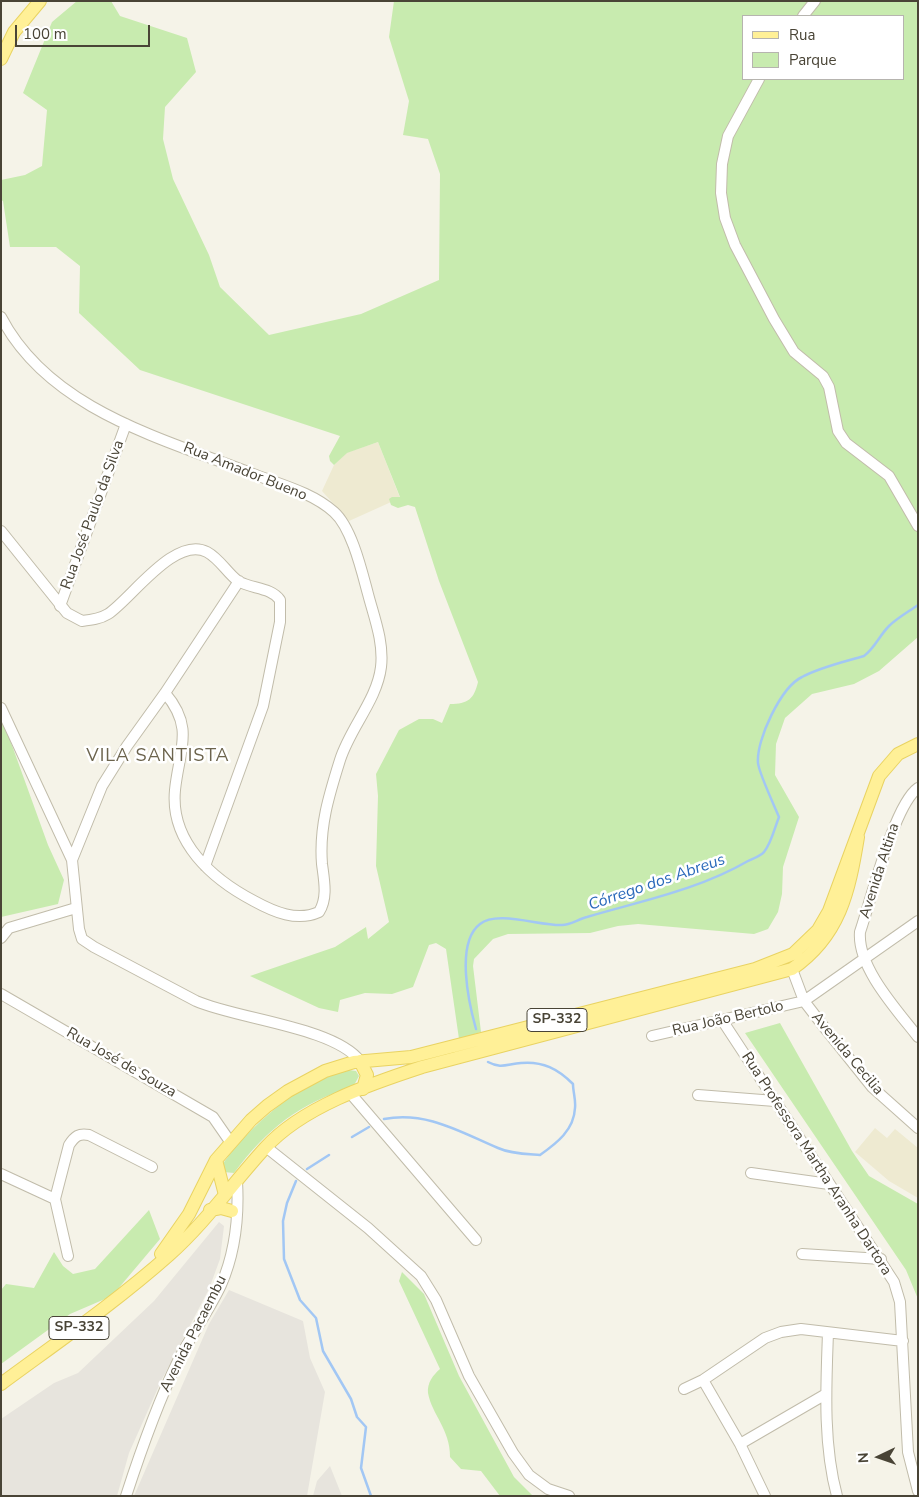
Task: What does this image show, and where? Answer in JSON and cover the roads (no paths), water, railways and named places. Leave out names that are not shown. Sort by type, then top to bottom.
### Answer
[{"type":"main road","points":[[1,59],[14,32],[40,1]]},
{"type":"main road","name":"SP-332","points":[[153,1266],[189,1214],[230,1143],[251,1120],[288,1091],[325,1071],[360,1061],[412,1057],[746,971],[793,954],[809,940],[822,923],[884,769],[898,754],[918,744]]},
{"type":"main road","name":"SP-332","points":[[1,1384],[126,1292],[153,1266],[169,1255],[225,1195],[266,1146],[294,1122],[315,1109],[363,1089],[422,1068],[792,969],[810,956],[833,927],[852,871],[858,837]]},
{"type":"main road","points":[[360,1061],[367,1075],[363,1089]]},
{"type":"main road","points":[[218,1166],[227,1178],[237,1181]]},
{"type":"main road","points":[[218,1166],[225,1195]]},
{"type":"main road","points":[[210,1210],[221,1208],[232,1211]]},
{"type":"street","points":[[804,15],[815,1]]},
{"type":"street","points":[[758,80],[728,136],[720,193],[725,218],[739,252],[789,344],[794,352],[823,376],[838,431],[846,444],[889,476],[918,526]]},
{"type":"street","name":"Rua Amador Bueno","points":[[1,317],[25,355],[61,388],[126,424],[306,494],[334,512],[358,558],[380,638],[382,656],[377,682],[341,756],[325,808],[321,839],[324,900],[319,912],[302,917],[287,915],[264,907],[243,895],[205,866],[190,850],[181,831],[176,810],[175,792],[184,734],[182,721],[176,706],[165,693]]},
{"type":"street","name":"Rua José Paulo da Silva","points":[[60,606],[126,424]]},
{"type":"street","points":[[1,531],[60,606],[67,613],[82,621],[107,615],[162,565],[182,551],[206,551],[239,581],[277,596],[280,600],[280,622],[263,706],[205,866]]},
{"type":"street","points":[[72,860],[102,786],[239,581]]},
{"type":"street","points":[[1,708],[72,860],[76,908],[82,939],[111,957],[213,1008],[260,1018],[345,1047],[360,1061]]},
{"type":"street","name":"Avenida Altina","points":[[864,960],[859,944],[860,932],[900,811],[912,792],[918,788]]},
{"type":"street","points":[[1,938],[9,928],[76,908]]},
{"type":"street","points":[[804,1002],[918,921]]},
{"type":"street","points":[[864,960],[889,1000],[918,1037]]},
{"type":"street","name":"Avenida Cecilia","points":[[792,969],[804,1002],[872,1087],[918,1128]]},
{"type":"street","name":"Rua José de Souza","points":[[1,994],[214,1117],[230,1143]]},
{"type":"street","name":"Rua João Bertolo","points":[[652,1036],[804,1002]]},
{"type":"street","name":"Rua Professora Martha Aranha Dartora","points":[[722,1020],[894,1282],[900,1302],[908,1452],[918,1490]]},
{"type":"street","points":[[351,1094],[476,1240]]},
{"type":"street","points":[[698,1095],[775,1101]]},
{"type":"street","points":[[68,1256],[55,1199],[70,1145],[79,1135],[96,1137],[152,1167]]},
{"type":"street","points":[[266,1146],[368,1228],[421,1276],[436,1300],[469,1376],[513,1453],[529,1475],[548,1489],[570,1496]]},
{"type":"street","points":[[1,1174],[55,1199]]},
{"type":"street","points":[[751,1174],[829,1184]]},
{"type":"street","name":"Avenida Pacaembu","points":[[126,1496],[149,1428],[178,1361],[221,1285],[236,1227],[237,1181]]},
{"type":"street","points":[[225,1195],[236,1227]]},
{"type":"street","points":[[802,1254],[880,1259]]},
{"type":"street","points":[[684,1389],[703,1380],[765,1338],[781,1332],[801,1329],[828,1334],[903,1341]]},
{"type":"street","points":[[828,1334],[826,1394],[831,1474],[837,1496]]},
{"type":"street","points":[[703,1380],[740,1444],[765,1496]]},
{"type":"street","points":[[740,1444],[826,1394]]},
{"type":"waterway","name":"Córrego dos Abreus","points":[[476,1029],[470,1005],[466,959],[472,933],[480,924],[497,918],[553,925],[568,924],[709,880],[761,855],[769,845],[779,817],[761,774],[758,753],[771,715],[778,703],[794,683],[809,673],[864,656],[889,626],[918,605]]},
{"type":"waterway","name":"Córrego dos Abreus","points":[[384,1119],[400,1117],[429,1120],[443,1124],[503,1150],[540,1155],[558,1141],[572,1123],[575,1105],[573,1084],[556,1070],[536,1063],[500,1066],[488,1062]]},
{"type":"waterway","name":"Córrego dos Abreus","points":[[352,1137],[369,1127]]},
{"type":"waterway","name":"Córrego dos Abreus","points":[[307,1169],[329,1155]]},
{"type":"waterway","name":"Córrego dos Abreus","points":[[296,1181],[287,1203],[283,1221],[284,1259],[300,1300],[316,1318],[323,1351],[351,1399],[357,1417],[366,1427],[361,1468],[371,1496]]},
{"type":"district","name":"VILA SANTISTA","points":[[158,757]]}]
